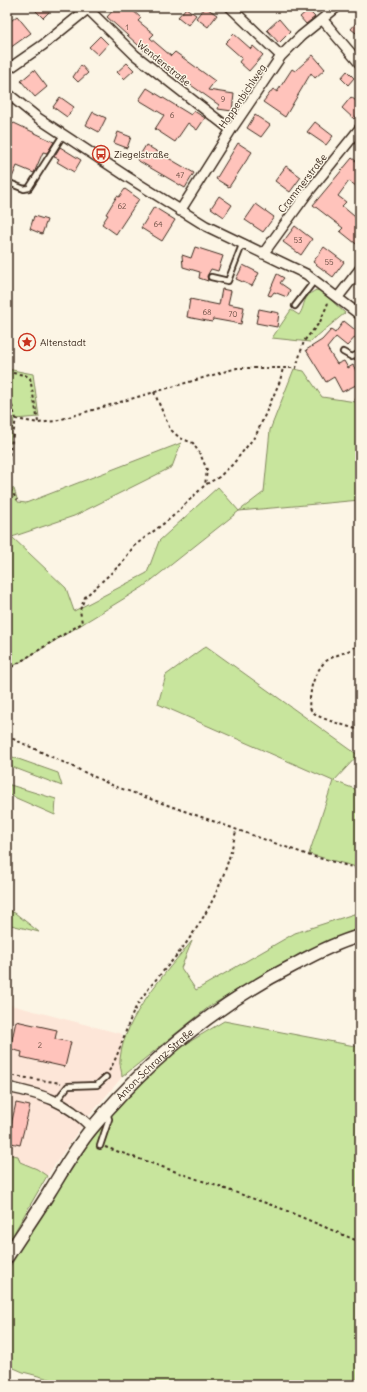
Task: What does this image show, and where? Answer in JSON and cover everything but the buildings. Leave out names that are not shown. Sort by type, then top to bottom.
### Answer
[{"type":"main road","name":"Anton-Schranz-Straße","points":[[7,1258],[67,1162],[92,1128],[106,1112],[183,1036],[228,1002],[266,979],[325,949],[360,936]]},
{"type":"street","points":[[230,7],[281,56]]},
{"type":"street","name":"Hoppenbichlweg","points":[[180,211],[231,130],[281,56],[301,36],[337,7]]},
{"type":"street","points":[[7,70],[43,45],[89,8]]},
{"type":"street","name":"Wendenstraße","points":[[89,8],[135,55],[231,130]]},
{"type":"street","points":[[322,19],[360,64]]},
{"type":"street","points":[[7,93],[24,109],[180,211],[242,245],[297,269],[315,280],[360,315]]},
{"type":"street","name":"Crammerstraße","points":[[263,254],[306,195],[360,128]]},
{"type":"street","points":[[335,295],[360,269]]},
{"type":"street","points":[[7,1087],[57,1100],[74,1111],[92,1128]]},
{"type":"lane","points":[[7,182],[24,189],[30,188],[63,135]]},
{"type":"lane","points":[[211,277],[228,281],[242,245]]},
{"type":"lane","points":[[295,306],[315,280]]},
{"type":"lane","points":[[343,352],[352,357],[360,353]]},
{"type":"lane","points":[[57,1100],[68,1086],[97,1085],[106,1077]]},
{"type":"lane","points":[[100,1146],[109,1119],[106,1112]]},
{"type":"path","points":[[16,419],[38,423],[55,421],[181,383],[237,368],[296,368],[304,341],[325,314],[335,295]]},
{"type":"path","points":[[7,670],[82,622],[80,610],[85,597],[121,564],[134,546],[171,518],[205,485],[220,477],[233,464],[256,435],[280,381],[283,368]]},
{"type":"path","points":[[7,372],[30,378],[38,423]]},
{"type":"path","points":[[154,392],[170,429],[180,438],[193,443],[201,456],[207,470],[205,485]]},
{"type":"path","points":[[7,395],[9,396],[16,419],[7,467]]},
{"type":"path","points":[[354,400],[360,398]]},
{"type":"path","points":[[7,484],[17,500]]},
{"type":"path","points":[[360,643],[351,651],[324,662],[312,686],[309,704],[311,710],[328,721],[352,727],[360,731]]},
{"type":"path","points":[[7,736],[114,786],[236,831],[311,856],[360,869]]},
{"type":"path","points":[[106,1077],[118,1055],[128,1023],[141,1000],[189,939],[215,897],[223,880],[236,831]]},
{"type":"path","points":[[7,1075],[61,1083],[68,1086]]},
{"type":"path","points":[[100,1146],[280,1208],[360,1242]]},
{"type":"shaded area","points":[[7,1004],[122,1034],[123,1043],[120,1060],[122,1077],[85,1121],[47,1176],[37,1169],[20,1162],[18,1156],[7,1154]]},
{"type":"green space","points":[[316,290],[321,291],[345,313],[310,342],[272,338],[291,310],[299,315],[308,296]]},
{"type":"green space","points":[[7,369],[33,374],[39,417],[14,419],[7,458]]},
{"type":"green space","points":[[294,369],[304,371],[322,397],[356,402],[360,400],[360,500],[239,511],[264,492],[270,430]]},
{"type":"green space","points":[[181,443],[172,467],[74,516],[12,537],[66,588],[74,611],[147,573],[159,541],[218,487],[239,511],[143,587],[7,670],[7,485],[14,489],[18,502],[26,503]]},
{"type":"green space","points":[[206,646],[358,755],[334,781],[360,791],[360,868],[309,854],[333,781],[158,704],[166,675]]},
{"type":"green space","points":[[7,755],[58,773],[62,786],[7,765]]},
{"type":"green space","points":[[7,784],[56,799],[55,815],[7,794]]},
{"type":"green space","points":[[7,910],[15,913],[39,932],[11,925],[7,922]]},
{"type":"green space","points":[[360,912],[360,929],[299,954],[210,1006],[122,1077],[120,1059],[123,1043],[129,1027],[148,996],[192,941],[181,968],[196,990],[295,933]]},
{"type":"green space","points":[[224,1021],[360,1047],[360,1385],[73,1385],[23,1372],[7,1365],[7,1271],[91,1140],[121,1104],[176,1050]]},
{"type":"green space","points":[[7,1154],[18,1156],[20,1162],[37,1169],[47,1176],[7,1245]]},
{"type":"place","name":"Ziegelstraße","points":[[101,154]]},
{"type":"place","name":"Altenstadt","points":[[27,342]]}]
